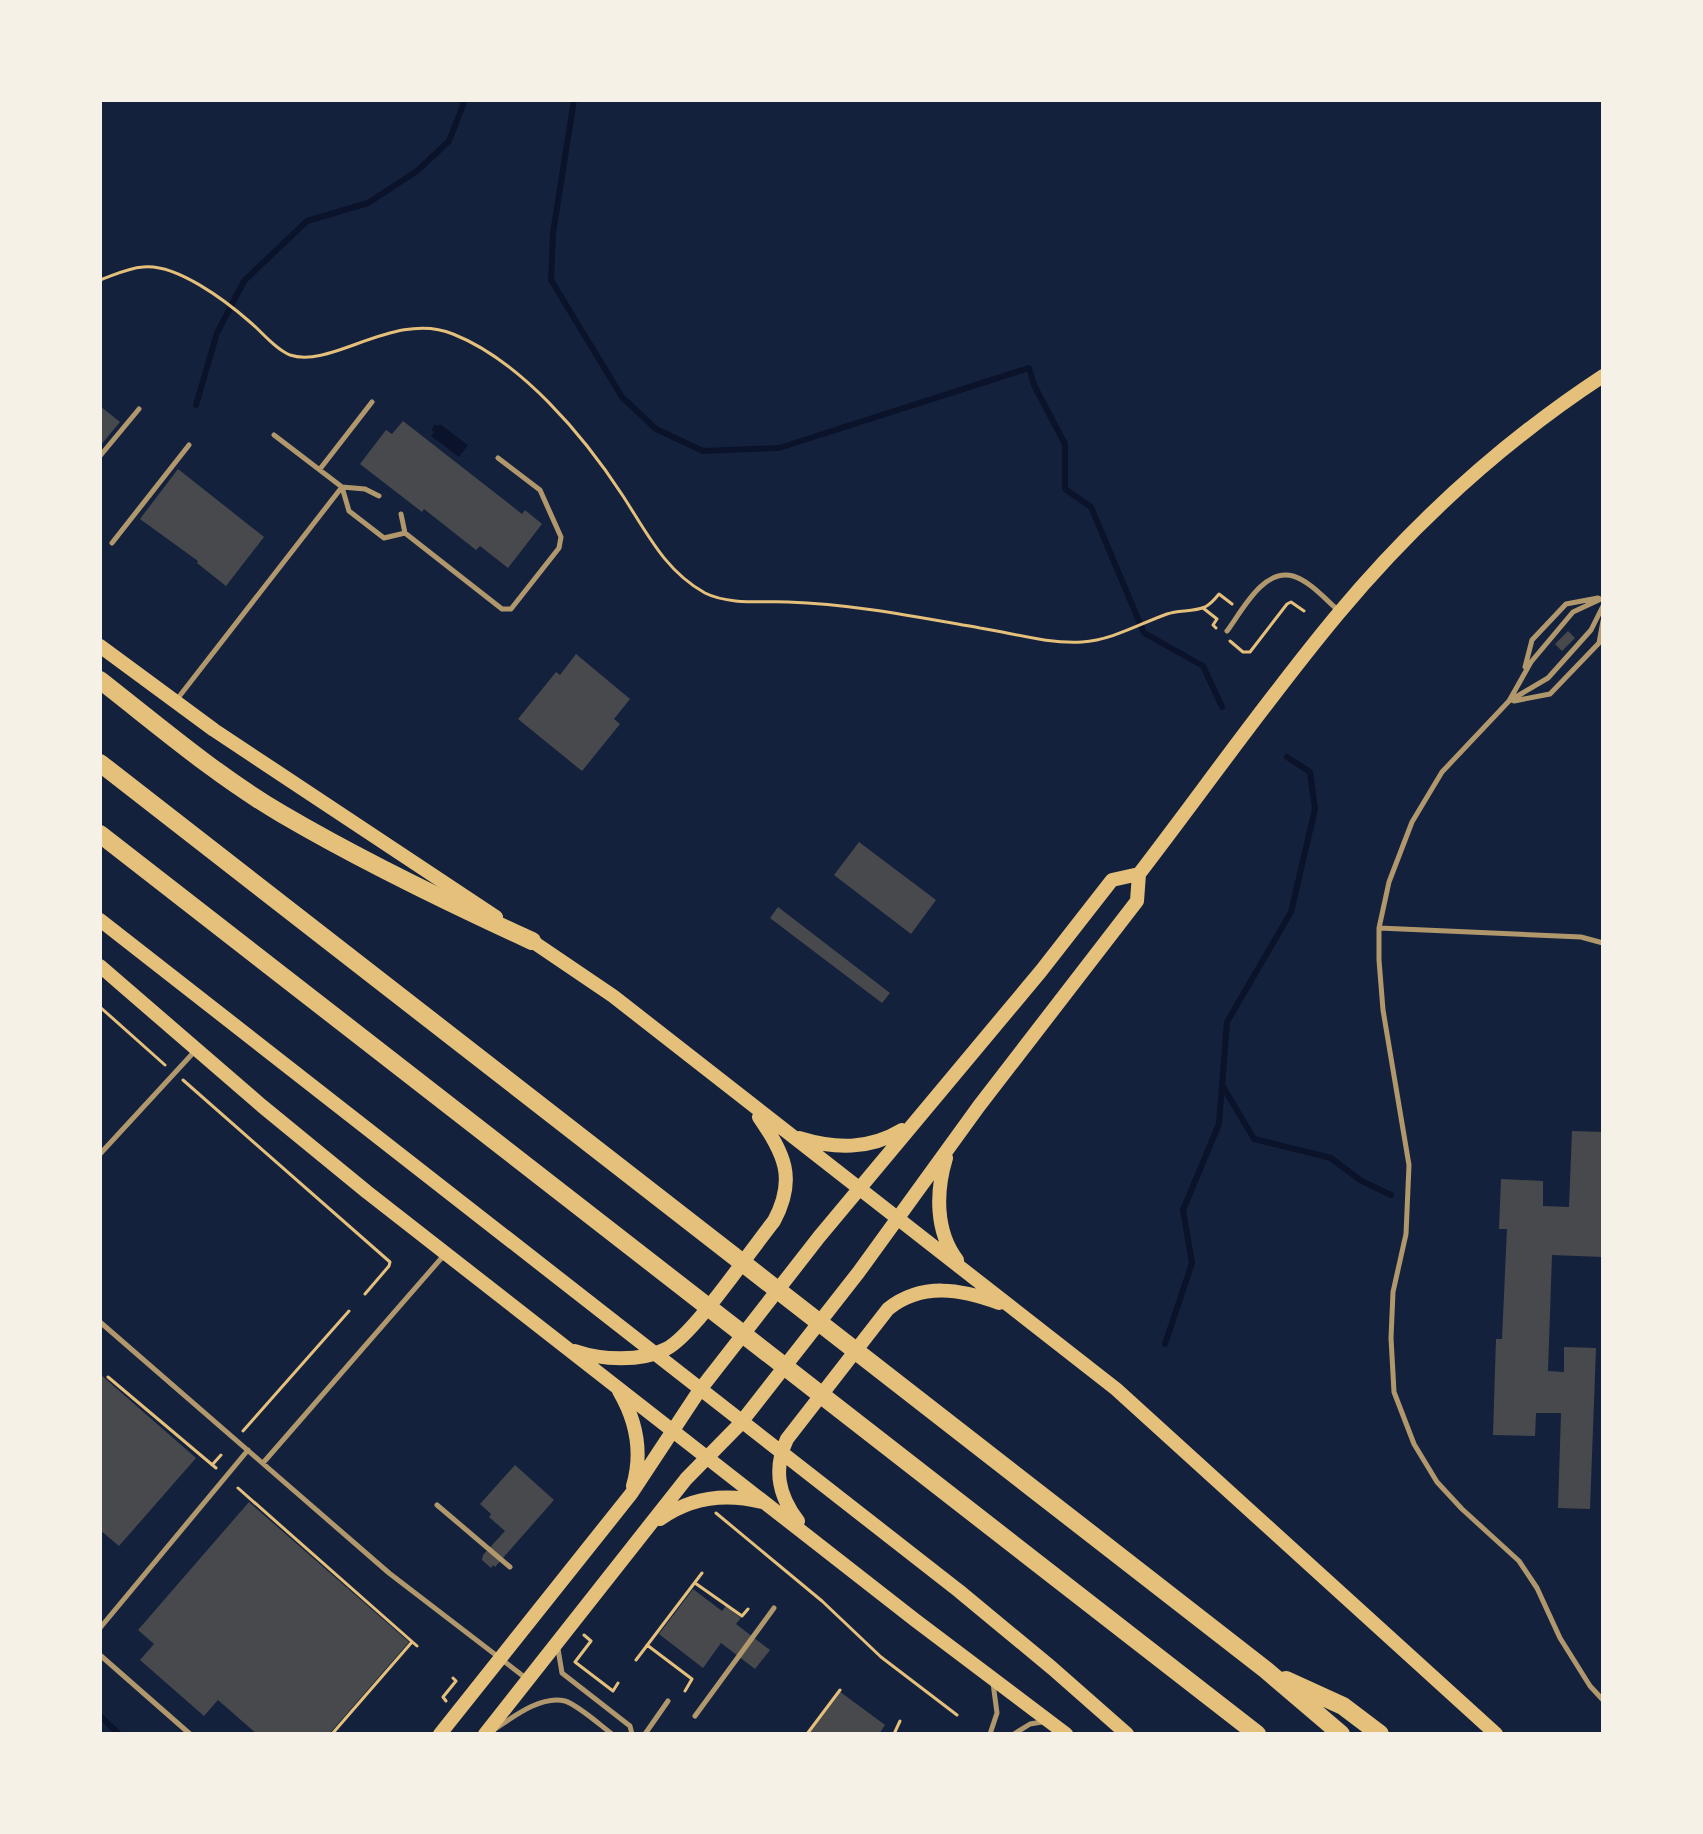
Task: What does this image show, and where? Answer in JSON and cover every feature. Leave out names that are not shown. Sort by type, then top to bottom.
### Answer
[{"type":"highway","points":[[100,680],[237,785],[282,814],[431,895],[532,941]]},
{"type":"highway","points":[[100,763],[1266,1670],[1341,1734]]},
{"type":"highway","points":[[100,834],[1257,1734]]},
{"type":"highway","points":[[1266,1670],[1343,1706],[1380,1734]]},
{"type":"main road","points":[[486,1734],[686,1479],[739,1425],[897,1219],[979,1106],[1137,901],[1139,874],[1340,612],[1413,533],[1472,476],[1527,430],[1603,376]]},
{"type":"main road","points":[[100,646],[175,702],[613,996],[1116,1389],[1496,1734]]},
{"type":"main road","points":[[440,1734],[631,1494],[699,1391],[858,1189],[1041,971],[1112,880],[1139,874]]},
{"type":"main road","points":[[100,920],[828,1489],[1012,1635],[1127,1734]]},
{"type":"main road","points":[[100,966],[297,1135],[1066,1734]]},
{"type":"main road","points":[[570,1349],[604,1356],[634,1357],[658,1353],[675,1345],[774,1221],[784,1196],[786,1168],[777,1144],[751,1105]]},
{"type":"main road","points":[[792,1136],[838,1147],[863,1146],[895,1134],[920,1114]]},
{"type":"main road","points":[[948,1151],[942,1178],[940,1214],[947,1245],[964,1271]]},
{"type":"main road","points":[[815,1541],[784,1500],[778,1471],[782,1450],[787,1439],[879,1319],[904,1298],[933,1290],[957,1291],[1014,1309]]},
{"type":"main road","points":[[611,1382],[624,1399],[635,1429],[637,1472],[631,1494]]},
{"type":"main road","points":[[642,1535],[671,1511],[694,1501],[726,1497],[767,1503]]},
{"type":"lane","points":[[320,469],[372,402]]},
{"type":"lane","points":[[100,456],[139,409]]},
{"type":"lane","points":[[274,435],[342,487],[365,489],[379,496]]},
{"type":"lane","points":[[112,543],[189,445]]},
{"type":"lane","points":[[401,514],[405,533],[502,609],[511,609],[559,548],[561,537],[540,490],[498,458]]},
{"type":"lane","points":[[342,487],[349,511],[384,538],[405,533]]},
{"type":"lane","points":[[175,702],[342,487]]},
{"type":"lane","points":[[1227,631],[1263,584],[1276,575],[1293,576],[1307,584],[1340,612]]},
{"type":"lane","points":[[1603,597],[1573,612],[1531,662],[1509,701],[1442,772],[1412,822],[1389,882],[1379,928],[1383,1010],[1409,1165],[1406,1234],[1393,1292],[1391,1338],[1394,1392],[1414,1444],[1437,1482],[1519,1561],[1537,1588],[1560,1638],[1590,1686],[1603,1700]]},
{"type":"lane","points":[[1523,676],[1532,640],[1566,604],[1603,597]]},
{"type":"lane","points":[[1509,701],[1548,678],[1591,630],[1603,606]]},
{"type":"lane","points":[[1509,701],[1550,694],[1599,643],[1603,621]]},
{"type":"lane","points":[[1379,928],[1581,937],[1603,943]]},
{"type":"lane","points":[[100,1154],[196,1049]]},
{"type":"lane","points":[[263,1463],[446,1253]]},
{"type":"lane","points":[[100,1322],[389,1573],[528,1680]]},
{"type":"lane","points":[[100,1628],[248,1450]]},
{"type":"lane","points":[[437,1505],[510,1567]]},
{"type":"lane","points":[[695,1716],[774,1608]]},
{"type":"lane","points":[[557,1641],[562,1673],[630,1726],[632,1734]]},
{"type":"lane","points":[[100,1655],[190,1734]]},
{"type":"lane","points":[[990,1734],[997,1713],[991,1678]]},
{"type":"lane","points":[[486,1734],[524,1710],[555,1700],[566,1701],[612,1734]]},
{"type":"lane","points":[[645,1734],[668,1701]]},
{"type":"lane","points":[[1014,1734],[1030,1724],[1049,1722]]},
{"type":"path","points":[[100,280],[146,266],[163,269],[211,292],[288,354],[305,357],[408,329],[428,328],[449,332],[476,344],[543,396],[590,449],[663,560],[685,581],[710,595],[731,600],[835,605],[1042,640],[1083,642],[1131,630],[1163,616],[1203,608],[1219,594],[1242,612]]},
{"type":"path","points":[[1203,608],[1217,619],[1213,625],[1246,653],[1250,652],[1287,604],[1291,602],[1304,611]]},
{"type":"path","points":[[100,1007],[390,1262],[365,1294]]},
{"type":"path","points":[[240,1433],[349,1311]]},
{"type":"path","points":[[108,1377],[218,1471]]},
{"type":"path","points":[[212,1465],[221,1455]]},
{"type":"path","points":[[238,1488],[417,1646]]},
{"type":"path","points":[[717,1506],[715,1514],[822,1601],[881,1657],[957,1715]]},
{"type":"path","points":[[636,1660],[702,1573]]},
{"type":"path","points":[[695,1583],[742,1616],[748,1609]]},
{"type":"path","points":[[584,1635],[591,1641],[575,1662],[613,1691],[618,1683]]},
{"type":"path","points":[[332,1734],[412,1642]]},
{"type":"path","points":[[647,1645],[692,1679],[685,1691]]},
{"type":"path","points":[[449,1704],[443,1697],[456,1681],[453,1678]]},
{"type":"path","points":[[807,1734],[840,1690]]},
{"type":"path","points":[[894,1734],[900,1721]]},
{"type":"water","points":[[435,424],[440,424],[468,445],[459,457],[431,436]]},
{"type":"building","points":[[100,406],[120,422],[100,446]]},
{"type":"building","points":[[403,421],[522,514],[525,510],[542,524],[508,568],[480,546],[476,550],[360,464],[386,430],[392,434]]},
{"type":"building","points":[[178,469],[264,537],[226,586],[198,561],[140,519]]},
{"type":"building","points":[[1568,631],[1575,638],[1562,651],[1555,644]]},
{"type":"building","points":[[576,654],[630,699],[614,719],[620,724],[582,771],[518,719],[556,672],[560,675]]},
{"type":"building","points":[[859,842],[936,900],[911,934],[834,875]]},
{"type":"building","points":[[778,907],[890,993],[882,1003],[770,918]]},
{"type":"building","points":[[1572,1131],[1603,1132],[1603,1257],[1552,1255],[1548,1371],[1564,1372],[1564,1347],[1596,1348],[1590,1509],[1558,1508],[1561,1413],[1536,1413],[1535,1436],[1493,1435],[1496,1339],[1502,1339],[1507,1229],[1499,1229],[1501,1179],[1543,1181],[1543,1206],[1569,1207]]},
{"type":"building","points":[[100,1374],[196,1458],[119,1546],[100,1530]]},
{"type":"building","points":[[515,1465],[554,1500],[491,1568],[482,1560],[483,1555],[505,1531],[480,1504]]},
{"type":"building","points":[[249,1502],[409,1642],[329,1734],[257,1734],[218,1700],[204,1716],[140,1660],[154,1644],[138,1630]]},
{"type":"building","points":[[693,1589],[722,1611],[726,1606],[741,1618],[736,1624],[770,1650],[755,1669],[721,1643],[703,1668],[659,1634]]},
{"type":"building","points":[[839,1691],[885,1725],[879,1734],[808,1734]]},
{"type":"waterway","points":[[196,405],[217,333],[244,281],[307,221],[368,203],[417,171],[449,141],[465,100]]},
{"type":"waterway","points":[[574,100],[553,233],[551,280],[622,397],[656,429],[703,451],[779,448],[1029,368],[1034,385],[1065,444],[1065,489],[1091,507],[1144,633],[1203,666],[1222,707]]},
{"type":"waterway","points":[[1165,1344],[1192,1263],[1183,1210],[1219,1124],[1227,1022],[1291,912],[1315,809],[1310,772],[1287,757]]},
{"type":"waterway","points":[[1222,1085],[1254,1139],[1331,1158],[1360,1180],[1391,1195]]},
{"type":"waterway","points":[[100,1716],[119,1734]]}]
